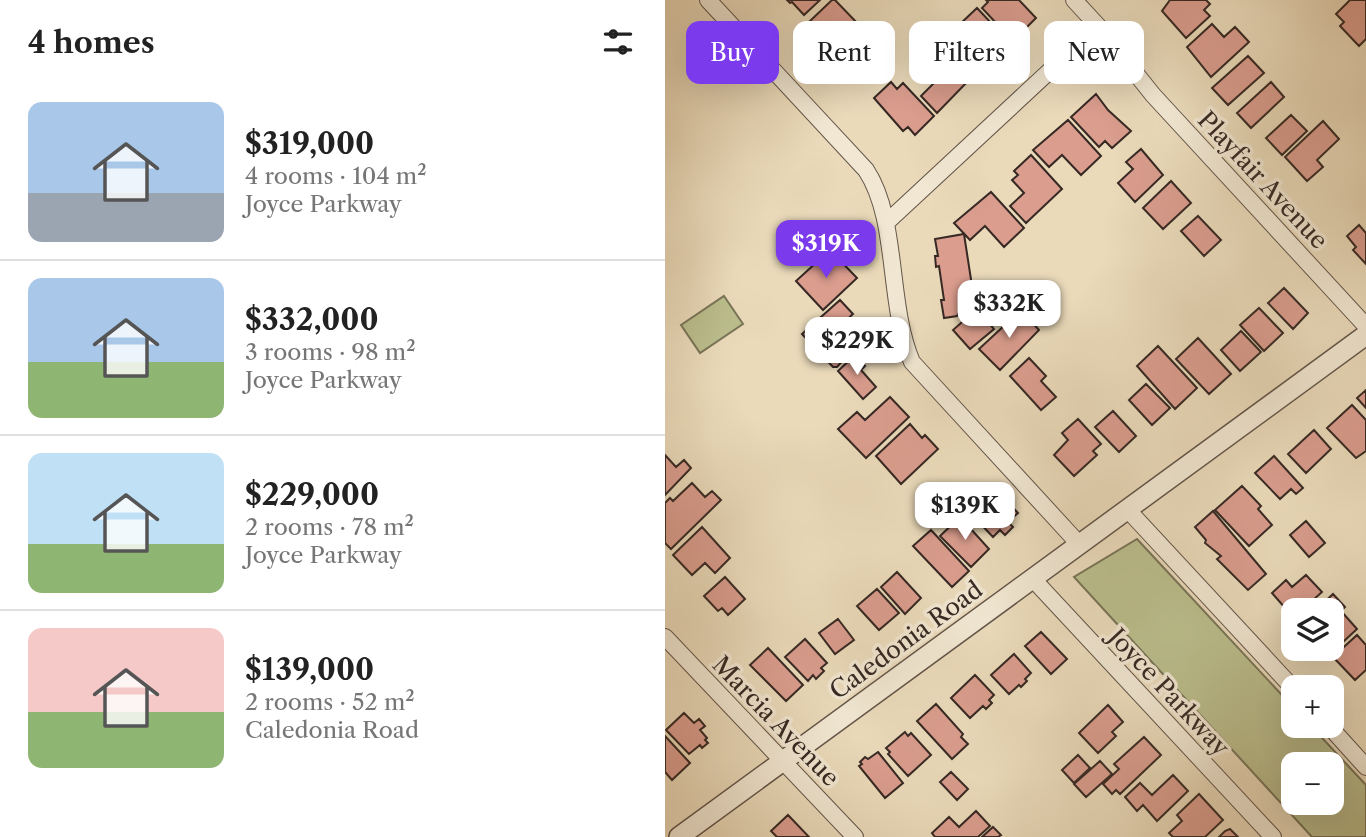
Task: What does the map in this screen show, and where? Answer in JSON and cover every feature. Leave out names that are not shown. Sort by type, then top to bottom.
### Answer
[{"type":"street","points":[[708,0],[866,170],[875,183],[885,223],[901,329],[912,362],[1079,544]]},
{"type":"street","name":"Playfair Avenue","points":[[1074,0],[1093,21]]},
{"type":"street","points":[[885,223],[1044,76]]},
{"type":"street","name":"Playfair Avenue","points":[[1144,84],[1366,326]]},
{"type":"street","name":"Caledonia Road","points":[[679,837],[1366,335]]},
{"type":"street","points":[[1127,509],[1281,675]]},
{"type":"street","name":"Joyce Parkway","points":[[1032,578],[1273,837]]},
{"type":"street","name":"Marcia Avenue","points":[[665,637],[855,837]]},
{"type":"street","points":[[1340,738],[1366,766]]},
{"type":"green space","points":[[724,296],[743,324],[700,353],[681,325]]},
{"type":"green space","points":[[1137,539],[1281,694],[1281,738],[1322,738],[1335,752],[1281,752],[1281,803],[1074,577]]},
{"type":"green space","points":[[1344,761],[1366,785],[1366,837],[1312,837],[1292,815],[1344,815]]},
{"type":"building","points":[[787,0],[820,0],[804,15]]},
{"type":"building","points":[[835,0],[855,21],[810,21]]},
{"type":"building","points":[[986,0],[1019,0],[1036,18],[1030,24],[1030,21],[994,21],[982,8],[988,2]]},
{"type":"building","points":[[1170,0],[1206,0],[1210,4],[1204,10],[1210,16],[1186,38],[1162,11]]},
{"type":"building","points":[[1350,0],[1366,0],[1366,39],[1359,46],[1340,26],[1344,22],[1336,14]]},
{"type":"building","points":[[977,8],[989,21],[963,21]]},
{"type":"building","points":[[1212,24],[1224,37],[1235,27],[1249,42],[1211,77],[1187,47]]},
{"type":"building","points":[[1248,56],[1264,73],[1228,105],[1212,88]]},
{"type":"building","points":[[1271,82],[1284,97],[1251,128],[1237,113]]},
{"type":"building","points":[[903,83],[934,116],[915,135],[908,127],[903,131],[874,98],[889,84],[897,89]]},
{"type":"building","points":[[933,84],[965,84],[937,113],[921,96]]},
{"type":"building","points":[[1096,94],[1108,110],[1131,131],[1112,148],[1105,141],[1099,147],[1071,117]]},
{"type":"building","points":[[1291,115],[1307,131],[1282,155],[1266,138]]},
{"type":"building","points":[[1068,120],[1101,156],[1081,175],[1062,155],[1049,167],[1033,150]]},
{"type":"building","points":[[1323,121],[1339,139],[1317,160],[1323,167],[1307,181],[1285,157]]},
{"type":"building","points":[[1141,149],[1163,175],[1135,202],[1118,183],[1133,169],[1126,162]]},
{"type":"building","points":[[1031,155],[1062,189],[1026,223],[1010,206],[1024,193],[1012,180],[1018,175],[1014,171]]},
{"type":"building","points":[[1171,181],[1191,203],[1163,229],[1143,208]]},
{"type":"building","points":[[991,192],[1024,228],[1004,247],[985,226],[970,240],[954,223]]},
{"type":"building","points":[[1198,216],[1221,240],[1204,256],[1181,231]]},
{"type":"building","points":[[1359,225],[1366,233],[1366,264],[1353,250],[1356,247],[1347,236]]},
{"type":"building","points":[[964,234],[972,286],[967,286],[969,296],[964,297],[966,309],[961,309],[957,316],[944,318],[939,266],[936,267],[935,256],[938,256],[935,239]]},
{"type":"building","points":[[830,250],[857,278],[823,310],[796,281]]},
{"type":"building","points":[[1284,288],[1308,313],[1293,329],[1268,303]]},
{"type":"building","points":[[840,300],[853,314],[840,326],[855,347],[837,367],[833,367],[802,334]]},
{"type":"building","points":[[978,308],[983,313],[986,310],[994,318],[989,323],[994,329],[970,349],[953,330]]},
{"type":"building","points":[[1259,308],[1283,333],[1264,351],[1240,325]]},
{"type":"building","points":[[1021,310],[1039,330],[1000,370],[979,349]]},
{"type":"building","points":[[1241,331],[1261,352],[1240,371],[1221,350]]},
{"type":"building","points":[[1198,338],[1231,374],[1209,394],[1176,359]]},
{"type":"building","points":[[1158,346],[1197,388],[1175,409],[1137,366]]},
{"type":"building","points":[[855,355],[865,366],[861,370],[876,387],[863,399],[838,371]]},
{"type":"building","points":[[1029,358],[1046,376],[1041,381],[1056,397],[1041,410],[1010,376]]},
{"type":"building","points":[[1146,384],[1170,408],[1152,425],[1129,400]]},
{"type":"building","points":[[1366,390],[1366,408],[1357,398]]},
{"type":"building","points":[[890,397],[909,417],[866,458],[838,429],[857,412],[865,420]]},
{"type":"building","points":[[1352,405],[1366,420],[1366,451],[1356,458],[1327,428]]},
{"type":"building","points":[[1113,411],[1136,436],[1119,452],[1095,427]]},
{"type":"building","points":[[1078,419],[1101,444],[1093,451],[1097,455],[1074,476],[1054,455],[1068,440],[1062,433]]},
{"type":"building","points":[[910,424],[922,438],[925,435],[938,449],[901,484],[876,456]]},
{"type":"building","points":[[1314,430],[1331,449],[1306,473],[1288,454]]},
{"type":"building","points":[[665,455],[676,467],[684,460],[691,468],[665,495]]},
{"type":"building","points":[[1274,456],[1303,488],[1296,494],[1291,489],[1280,499],[1255,473]]},
{"type":"building","points":[[692,483],[705,497],[712,491],[721,500],[671,549],[665,543],[665,503],[670,498],[673,501]]},
{"type":"building","points":[[1242,486],[1261,506],[1258,509],[1272,525],[1249,546],[1215,510]]},
{"type":"building","points":[[1000,494],[1018,513],[1008,522],[1013,527],[1005,535],[1000,530],[993,537],[975,518]]},
{"type":"building","points":[[1213,511],[1266,574],[1248,590],[1217,559],[1221,556],[1205,543],[1206,540],[1195,527]]},
{"type":"building","points":[[960,517],[989,549],[971,567],[940,536]]},
{"type":"building","points":[[1306,521],[1325,543],[1309,557],[1290,535]]},
{"type":"building","points":[[702,527],[730,558],[715,573],[705,563],[692,575],[673,555]]},
{"type":"building","points":[[931,530],[969,571],[952,587],[913,546]]},
{"type":"building","points":[[897,572],[921,598],[905,614],[881,587]]},
{"type":"building","points":[[1306,575],[1322,592],[1315,598],[1281,598],[1281,603],[1272,593],[1286,580],[1292,587]]},
{"type":"building","points":[[725,577],[745,599],[728,615],[722,608],[718,611],[704,596]]},
{"type":"building","points":[[877,589],[899,613],[879,630],[857,606]]},
{"type":"building","points":[[1344,614],[1357,629],[1344,641]]},
{"type":"building","points":[[838,619],[854,640],[835,654],[819,633]]},
{"type":"building","points":[[1041,632],[1067,659],[1051,674],[1025,646]]},
{"type":"building","points":[[1357,635],[1366,645],[1366,670],[1355,680],[1337,661],[1344,661],[1344,647]]},
{"type":"building","points":[[805,639],[827,663],[821,668],[824,671],[816,679],[813,675],[808,681],[785,657]]},
{"type":"building","points":[[768,648],[803,685],[786,701],[750,665]]},
{"type":"building","points":[[1014,654],[1031,673],[1021,687],[1019,685],[1009,694],[991,675]]},
{"type":"building","points":[[975,675],[994,695],[989,700],[992,703],[986,709],[983,706],[970,718],[951,698]]},
{"type":"building","points":[[936,704],[963,734],[961,737],[968,744],[952,759],[917,721]]},
{"type":"building","points":[[1108,705],[1123,722],[1112,732],[1116,736],[1098,753],[1079,733]]},
{"type":"building","points":[[684,713],[694,723],[699,719],[705,726],[700,730],[708,743],[702,748],[700,745],[689,754],[666,730]]},
{"type":"building","points":[[905,732],[908,736],[911,733],[931,755],[908,776],[888,754],[890,752],[886,748]]},
{"type":"building","points":[[665,736],[690,763],[672,780],[665,772]]},
{"type":"building","points":[[1144,737],[1161,755],[1120,794],[1116,790],[1112,794],[1103,784],[1119,769],[1114,764]]},
{"type":"building","points":[[878,752],[903,783],[885,798],[859,766],[865,757],[868,759]]},
{"type":"building","points":[[1078,755],[1090,768],[1074,783],[1062,770]]},
{"type":"building","points":[[1100,761],[1112,774],[1086,797],[1074,784]]},
{"type":"building","points":[[951,772],[968,789],[957,800],[940,782]]},
{"type":"building","points":[[1173,775],[1188,791],[1157,821],[1143,805],[1137,811],[1125,797],[1140,783],[1152,795]]},
{"type":"building","points":[[1199,794],[1223,820],[1205,837],[1173,837],[1169,833],[1182,821],[1177,815]]},
{"type":"building","points":[[976,811],[990,826],[978,837],[935,837],[932,833],[949,817],[959,827]]},
{"type":"building","points":[[788,815],[809,837],[777,837],[771,831]]},
{"type":"building","points":[[993,827],[1001,835],[982,837]]},
{"type":"building","points":[[1230,829],[1238,837],[1219,837],[1225,831]]}]
